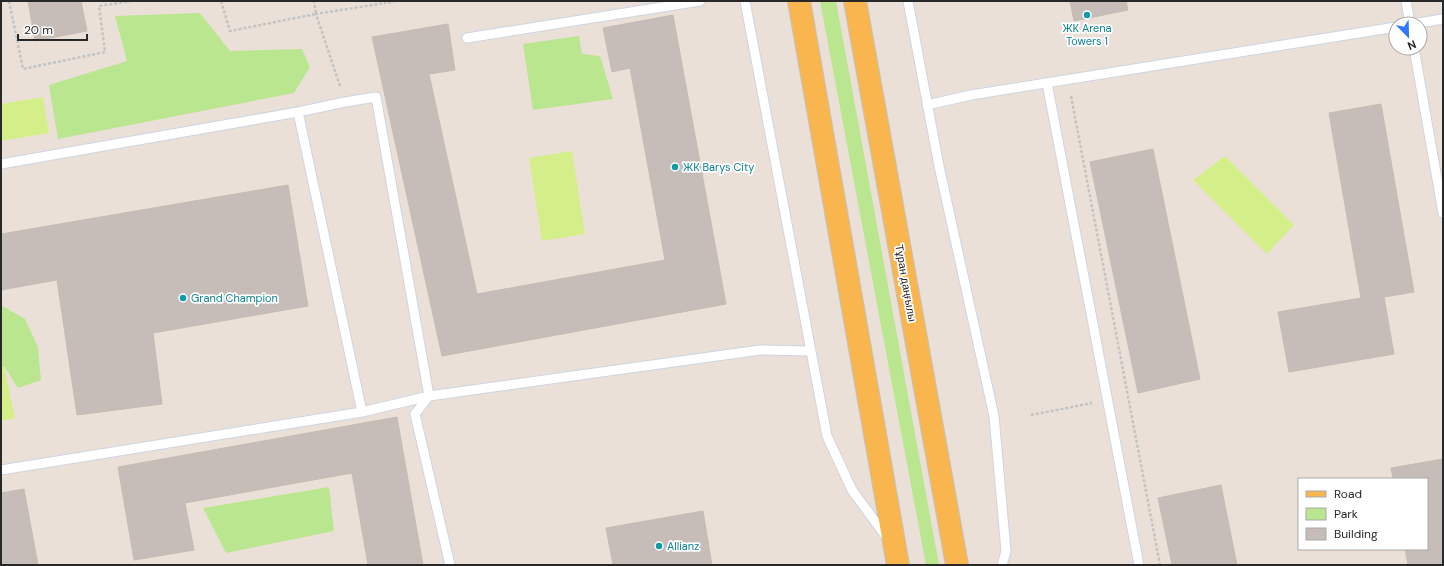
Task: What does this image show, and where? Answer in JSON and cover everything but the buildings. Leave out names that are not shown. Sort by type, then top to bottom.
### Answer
[{"type":"main road","points":[[799,1],[897,557]]},
{"type":"main road","name":"Тұран даңғылы","points":[[855,1],[958,565]]},
{"type":"lane","points":[[467,38],[700,1]]},
{"type":"lane","points":[[745,1],[827,436],[852,490],[897,557]]},
{"type":"lane","points":[[908,1],[939,166],[994,416],[1006,551],[1002,565]]},
{"type":"lane","points":[[1406,1],[1409,16]]},
{"type":"lane","points":[[1428,21],[1443,19]]},
{"type":"lane","points":[[927,105],[971,95],[1388,28]]},
{"type":"lane","points":[[1415,56],[1443,213]]},
{"type":"lane","points":[[1047,83],[1139,565]]},
{"type":"lane","points":[[1,164],[376,97],[429,396],[414,414],[450,565]]},
{"type":"lane","points":[[298,112],[362,412]]},
{"type":"lane","points":[[1,470],[362,412],[429,396],[760,350],[810,351]]},
{"type":"path","points":[[9,1],[23,69],[105,52],[100,6],[132,1]]},
{"type":"path","points":[[221,1],[230,31],[316,14],[396,1]]},
{"type":"path","points":[[314,1],[316,14],[344,102]]},
{"type":"path","points":[[1068,80],[1160,565]]},
{"type":"path","points":[[1031,415],[1128,395]]},
{"type":"green space","points":[[820,1],[836,1],[939,565],[926,565]]},
{"type":"green space","points":[[200,13],[230,51],[302,49],[310,67],[294,93],[58,139],[49,85],[127,61],[115,16]]},
{"type":"green space","points":[[579,36],[582,54],[600,56],[613,99],[533,110],[523,44]]},
{"type":"green space","points":[[43,97],[49,133],[1,141],[1,104]]},
{"type":"green space","points":[[572,151],[585,234],[542,241],[529,158]]},
{"type":"green space","points":[[1225,156],[1294,225],[1267,254],[1193,180]]},
{"type":"green space","points":[[1,305],[25,319],[38,347],[41,380],[18,388],[4,366],[1,366]]},
{"type":"green space","points":[[1,366],[4,366],[15,418],[1,421]]},
{"type":"green space","points":[[329,487],[334,531],[226,553],[203,508]]},
{"type":"place","name":"ЖК Arena Towers 1","points":[[1087,15]]},
{"type":"place","name":"ЖК Barys City","points":[[675,167]]},
{"type":"place","name":"Grand Champion","points":[[183,298]]},
{"type":"place","name":"Allianz","points":[[659,546]]}]
